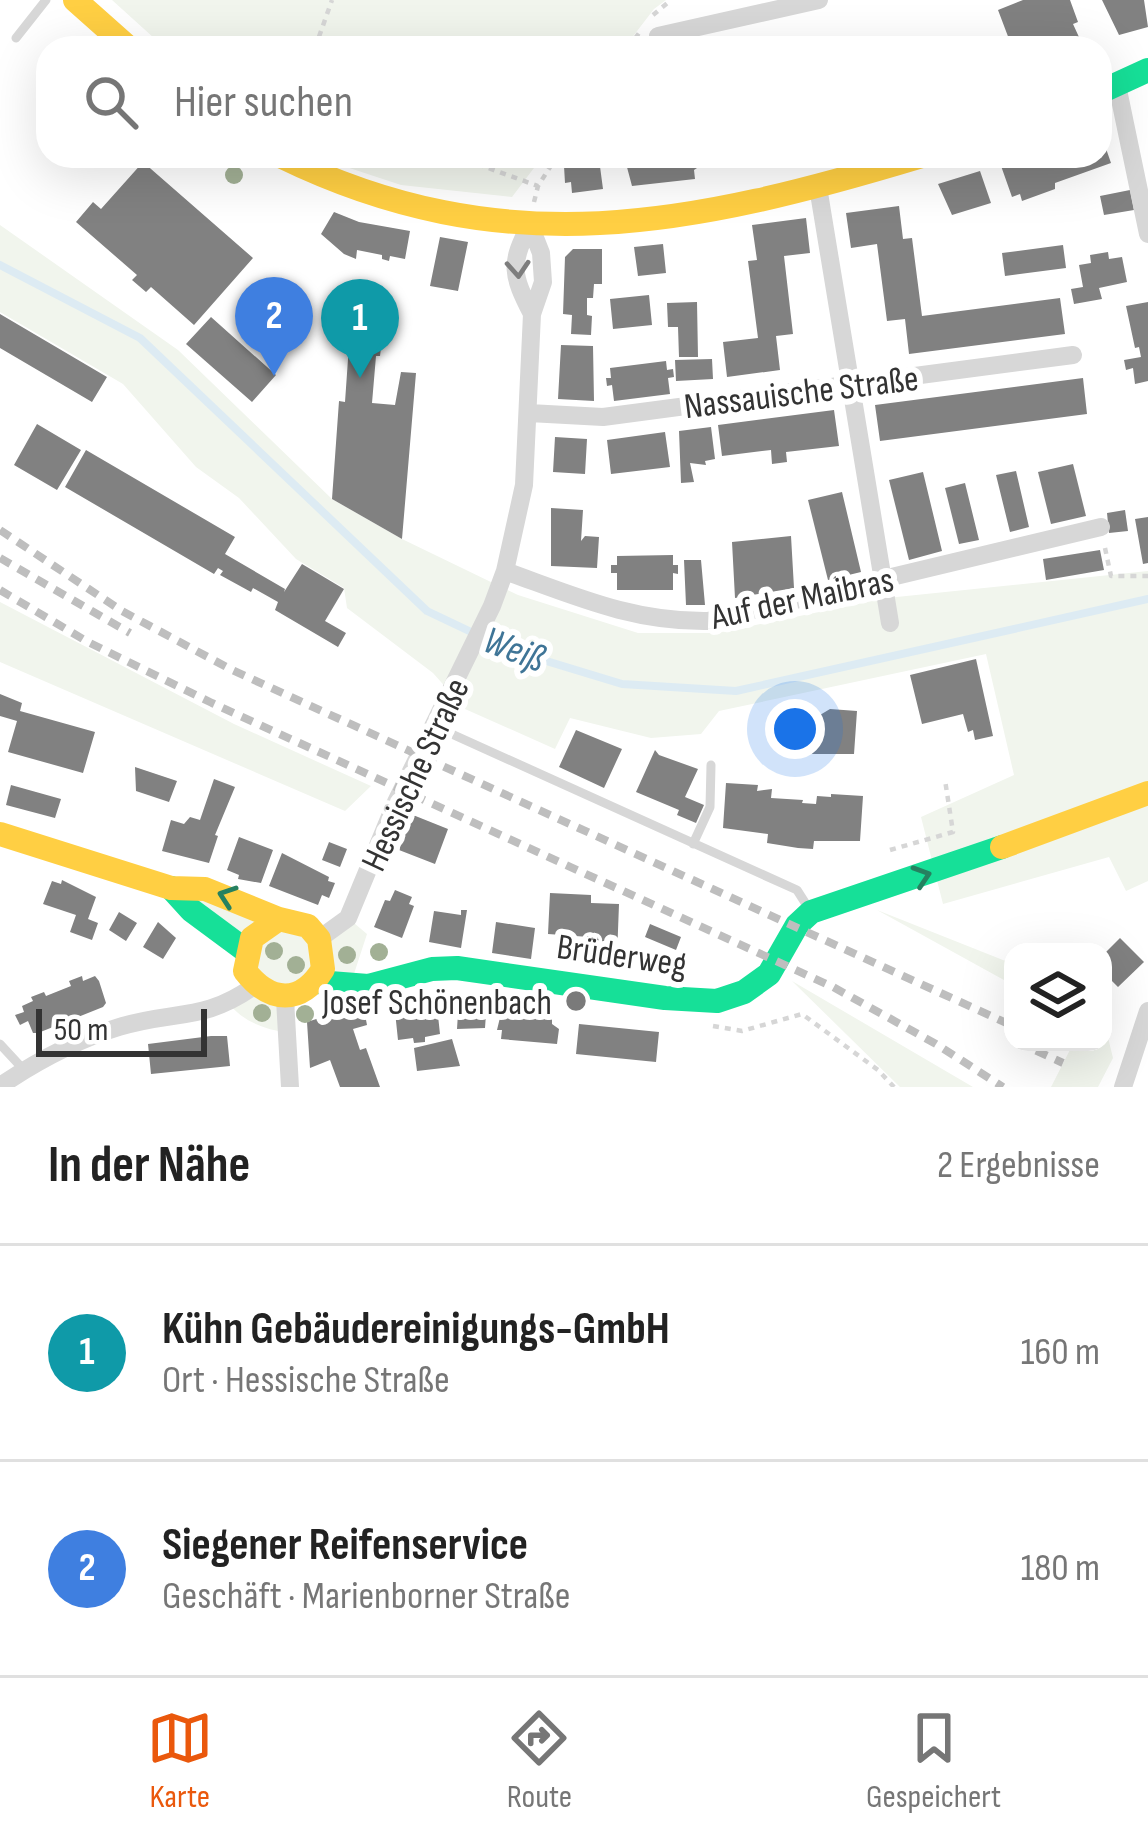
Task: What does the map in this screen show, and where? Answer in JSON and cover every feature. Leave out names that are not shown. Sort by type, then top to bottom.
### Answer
[{"type":"street","points":[[75,0],[116,36]]},
{"type":"street","points":[[658,36],[819,0]]},
{"type":"street","points":[[1112,87],[1148,70]]},
{"type":"street","points":[[1112,99],[1148,234]]},
{"type":"street","points":[[307,168],[397,201],[486,221],[530,225],[686,212],[818,187],[882,168]]},
{"type":"street","points":[[818,187],[890,623]]},
{"type":"street","name":"Hessische Straße","points":[[319,939],[348,918],[396,802],[505,572],[524,484],[529,413],[532,314],[515,281],[515,253],[530,225]]},
{"type":"street","name":"Nassauische Straße","points":[[529,413],[603,417],[1073,355]]},
{"type":"street","name":"Auf der Maibras","points":[[505,572],[621,613],[664,621],[708,621],[1103,536]]},
{"type":"street","points":[[811,912],[1148,794]]},
{"type":"street","points":[[0,834],[171,888],[205,889],[308,926],[324,955],[317,982]]},
{"type":"street","points":[[171,888],[191,910],[244,950]]},
{"type":"street","name":"Brüderweg","points":[[285,999],[317,982],[368,986],[432,969],[457,968],[717,1001],[744,992],[769,974],[797,925],[811,912]]},
{"type":"street","points":[[279,919],[257,929],[244,950],[245,971],[268,996],[285,999],[290,1087]]},
{"type":"street","points":[[0,1086],[86,1038],[162,1017],[210,1012],[254,986]]},
{"type":"street","points":[[1123,1087],[1148,1011]]},
{"type":"lane","points":[[16,38],[46,0]]},
{"type":"lane","points":[[434,726],[797,890],[811,912]]},
{"type":"lane","points":[[692,844],[710,807],[711,765]]},
{"type":"lane","points":[[0,1044],[24,1070]]},
{"type":"path","points":[[319,36],[332,0]]},
{"type":"path","points":[[488,168],[538,186]]},
{"type":"path","points":[[530,225],[538,186],[549,168]]},
{"type":"path","points":[[1103,536],[1111,576],[1148,576]]},
{"type":"path","points":[[890,850],[953,832],[944,780]]},
{"type":"path","points":[[698,1023],[742,1031],[802,1014],[894,1087]]},
{"type":"shaded area","points":[[112,0],[666,0],[633,36],[152,36]]},
{"type":"shaded area","points":[[349,168],[534,168],[512,197],[401,185]]},
{"type":"shaded area","points":[[0,225],[178,350],[332,499],[518,595],[638,633],[717,633],[887,598],[1148,571],[1148,881],[1126,891],[1109,857],[943,904],[921,817],[1014,775],[986,654],[719,711],[701,734],[651,738],[570,718],[555,749],[465,709],[433,673],[347,608],[344,588],[296,559],[239,498],[196,467],[123,384],[0,312]]},
{"type":"shaded area","points":[[0,602],[234,724],[371,786],[345,811],[0,662]]},
{"type":"shaded area","points":[[205,889],[319,938],[348,918],[367,934],[351,983],[298,996],[287,1032],[248,1020],[229,1004],[254,986],[244,950],[191,910]]},
{"type":"shaded area","points":[[877,910],[1004,960],[1004,980]]},
{"type":"shaded area","points":[[792,981],[973,1087],[900,1087]]},
{"type":"shaded area","points":[[1069,1051],[1111,1051],[1113,1058],[1098,1087],[1051,1087]]},
{"type":"building","points":[[1023,0],[1070,0],[1078,36],[1008,36],[998,10]]},
{"type":"building","points":[[1102,0],[1144,0],[1148,27],[1119,35]]},
{"type":"building","points":[[138,168],[150,168],[253,258],[194,325],[151,287],[146,292],[132,280],[137,275],[76,222],[93,202],[101,209]]},
{"type":"building","points":[[564,168],[600,168],[603,189],[572,193],[571,182],[565,183]]},
{"type":"building","points":[[627,168],[697,168],[695,179],[632,186]]},
{"type":"building","points":[[1002,168],[1097,168],[1022,201],[1020,194],[1012,197]]},
{"type":"building","points":[[980,171],[991,203],[952,215],[938,184]]},
{"type":"building","points":[[1130,190],[1134,210],[1104,215],[1100,196]]},
{"type":"building","points":[[899,206],[903,239],[912,238],[922,316],[1060,298],[1065,334],[909,354],[905,319],[887,321],[877,244],[851,248],[846,213]]},
{"type":"building","points":[[334,212],[359,222],[410,231],[405,259],[390,256],[389,261],[357,250],[356,259],[344,254],[321,234]]},
{"type":"building","points":[[806,218],[810,253],[784,256],[793,334],[776,336],[780,370],[727,377],[723,342],[758,338],[748,261],[757,260],[752,225]]},
{"type":"building","points":[[440,237],[468,242],[458,291],[430,286]]},
{"type":"building","points":[[663,244],[666,273],[638,276],[634,247]]},
{"type":"building","points":[[1063,245],[1066,268],[1005,276],[1002,253]]},
{"type":"building","points":[[573,249],[602,249],[602,284],[594,284],[593,298],[587,298],[591,335],[571,334],[572,315],[563,314],[565,257]]},
{"type":"building","points":[[1108,252],[1109,259],[1122,257],[1127,282],[1099,288],[1102,299],[1074,304],[1071,289],[1083,287],[1079,265],[1091,263],[1090,255]]},
{"type":"building","points":[[649,295],[652,325],[613,329],[610,299]]},
{"type":"building","points":[[697,302],[698,357],[679,357],[678,327],[668,327],[667,303]]},
{"type":"building","points":[[1148,302],[1148,381],[1135,384],[1133,368],[1126,370],[1124,360],[1141,357],[1126,306]]},
{"type":"building","points":[[0,314],[107,377],[92,402],[0,348]]},
{"type":"building","points":[[211,317],[276,375],[252,402],[186,344]]},
{"type":"building","points":[[349,345],[381,348],[376,356],[372,403],[395,405],[401,372],[416,373],[402,539],[332,499],[339,401],[345,402]]},
{"type":"building","points":[[561,345],[593,346],[594,401],[558,399]]},
{"type":"building","points":[[712,359],[713,379],[676,381],[675,360]]},
{"type":"building","points":[[666,361],[674,377],[668,378],[670,394],[614,401],[606,378],[611,378],[610,368]]},
{"type":"building","points":[[1083,378],[1087,414],[880,441],[875,405]]},
{"type":"building","points":[[834,410],[839,446],[786,452],[787,462],[772,464],[771,450],[722,456],[718,425]]},
{"type":"building","points":[[37,424],[81,450],[57,490],[14,465]]},
{"type":"building","points":[[711,427],[715,459],[705,461],[706,465],[690,463],[694,482],[681,483],[679,431]]},
{"type":"building","points":[[665,432],[670,467],[611,474],[607,440]]},
{"type":"building","points":[[555,437],[587,439],[585,474],[553,472]]},
{"type":"building","points":[[86,450],[235,537],[225,554],[284,592],[302,564],[344,589],[325,621],[346,633],[338,647],[275,610],[278,602],[220,575],[223,571],[218,568],[214,574],[65,487]]},
{"type":"building","points":[[1073,464],[1086,516],[1051,524],[1038,472]]},
{"type":"building","points":[[1016,471],[1029,527],[1010,532],[996,475]]},
{"type":"building","points":[[923,472],[942,551],[909,560],[889,480]]},
{"type":"building","points":[[965,483],[979,540],[959,544],[945,488]]},
{"type":"building","points":[[842,492],[861,572],[828,580],[808,500]]},
{"type":"building","points":[[551,508],[583,510],[581,541],[585,536],[599,537],[597,568],[551,566]]},
{"type":"building","points":[[1125,510],[1128,531],[1109,533],[1107,513]]},
{"type":"building","points":[[1148,517],[1148,563],[1143,564],[1135,519]]},
{"type":"building","points":[[791,536],[794,588],[735,598],[732,542]]},
{"type":"building","points":[[1100,550],[1104,570],[1046,580],[1043,559]]},
{"type":"building","points":[[673,555],[678,574],[673,573],[673,590],[617,590],[617,573],[611,573],[611,565],[617,565],[617,556]]},
{"type":"building","points":[[684,560],[701,560],[705,605],[686,605]]},
{"type":"building","points":[[976,659],[993,736],[975,740],[963,714],[922,724],[910,675]]},
{"type":"building","points":[[0,694],[22,703],[20,711],[95,732],[83,773],[8,752],[17,721],[0,716]]},
{"type":"building","points":[[830,709],[857,711],[854,754],[801,754],[804,711],[820,715]]},
{"type":"building","points":[[576,730],[622,749],[604,788],[559,767]]},
{"type":"building","points":[[655,750],[698,769],[685,797],[704,805],[696,823],[677,815],[679,810],[636,792]]},
{"type":"building","points":[[135,767],[177,781],[169,802],[136,791]]},
{"type":"building","points":[[214,779],[235,787],[209,863],[162,851],[171,820],[184,824],[190,817],[200,820]]},
{"type":"building","points":[[726,783],[758,785],[757,791],[772,789],[771,798],[802,803],[816,804],[817,796],[831,794],[863,796],[860,841],[814,841],[813,849],[798,848],[767,843],[768,834],[723,828]]},
{"type":"building","points":[[11,785],[61,799],[55,818],[6,805]]},
{"type":"building","points":[[413,815],[448,829],[435,864],[399,850]]},
{"type":"building","points":[[239,837],[273,850],[261,883],[238,879],[239,875],[227,870]]},
{"type":"building","points":[[329,842],[347,849],[340,867],[322,860]]},
{"type":"building","points":[[282,853],[329,877],[335,883],[329,898],[322,895],[318,905],[269,886]]},
{"type":"building","points":[[62,880],[96,897],[88,919],[98,923],[92,940],[70,932],[76,915],[43,904],[52,881],[61,884]]},
{"type":"building","points":[[395,890],[412,897],[409,904],[414,906],[402,938],[374,927],[385,900],[390,901]]},
{"type":"building","points":[[550,893],[591,895],[591,903],[619,904],[617,957],[588,955],[589,937],[548,934]]},
{"type":"building","points":[[461,910],[467,910],[461,948],[429,942],[434,911],[461,915]]},
{"type":"building","points":[[119,912],[137,923],[126,941],[109,930]]},
{"type":"building","points":[[158,922],[176,938],[163,959],[143,947]]},
{"type":"building","points":[[496,922],[535,928],[531,959],[492,953]]},
{"type":"building","points":[[650,924],[681,937],[676,950],[645,937]]},
{"type":"building","points":[[1120,938],[1144,962],[1118,987],[1112,981],[1112,946]]},
{"type":"building","points":[[82,976],[83,981],[95,976],[99,981],[103,1007],[38,1033],[33,1033],[28,1021],[20,1025],[15,1015],[24,1012],[22,1006],[33,1001],[31,997],[71,986],[69,981]]},
{"type":"building","points":[[436,997],[440,1034],[425,1037],[425,1042],[398,1040],[394,1002]]},
{"type":"building","points":[[459,997],[487,1000],[485,1028],[457,1029]]},
{"type":"building","points":[[504,1001],[552,1006],[552,1024],[559,1029],[557,1044],[501,1039],[502,1030],[497,1030]]},
{"type":"building","points":[[363,1004],[367,1025],[353,1029],[360,1050],[366,1048],[380,1087],[340,1087],[330,1060],[310,1068],[307,1022]]},
{"type":"building","points":[[579,1024],[659,1032],[656,1062],[576,1054]]},
{"type":"building","points":[[227,1036],[230,1066],[151,1074],[148,1044]]},
{"type":"building","points":[[452,1039],[460,1066],[417,1071],[414,1048]]},
{"type":"waterway","name":"Weiß","points":[[0,265],[140,338],[427,611],[507,649],[622,684],[736,691],[1148,599]]},
{"type":"railway","points":[[0,530],[122,611],[232,670],[1004,1022]]},
{"type":"railway","points":[[0,558],[130,633]]},
{"type":"railway","points":[[0,590],[88,642],[212,703],[833,987],[1003,1087]]},
{"type":"railway","points":[[1037,1051],[1063,1063]]},
{"type":"traffic: fast","points":[[1112,86],[1148,70]]},
{"type":"traffic: fast","points":[[317,982],[368,986],[432,969],[457,968],[717,1001],[744,992],[769,974],[797,925],[811,912],[1002,847]]},
{"type":"traffic: fast","points":[[171,888],[191,910],[245,950]]},
{"type":"traffic: slow","points":[[75,0],[116,36]]},
{"type":"traffic: slow","points":[[309,168],[363,190],[443,212],[522,223],[600,223],[678,215],[757,201],[880,168]]},
{"type":"traffic: slow","points":[[1002,847],[1148,793]]},
{"type":"traffic: slow","points":[[0,834],[171,888],[205,889],[308,926],[319,939],[323,969],[305,989],[285,996],[265,989],[245,971],[252,938],[279,919]]},
{"type":"place","name":"Siegener Reifenservice","points":[[274,376]]},
{"type":"place","name":"Kühn Gebäudereinigungs-GmbH","points":[[360,378]]},
{"type":"place","name":"Josef Schönenbach","points":[[576,1001]]}]
